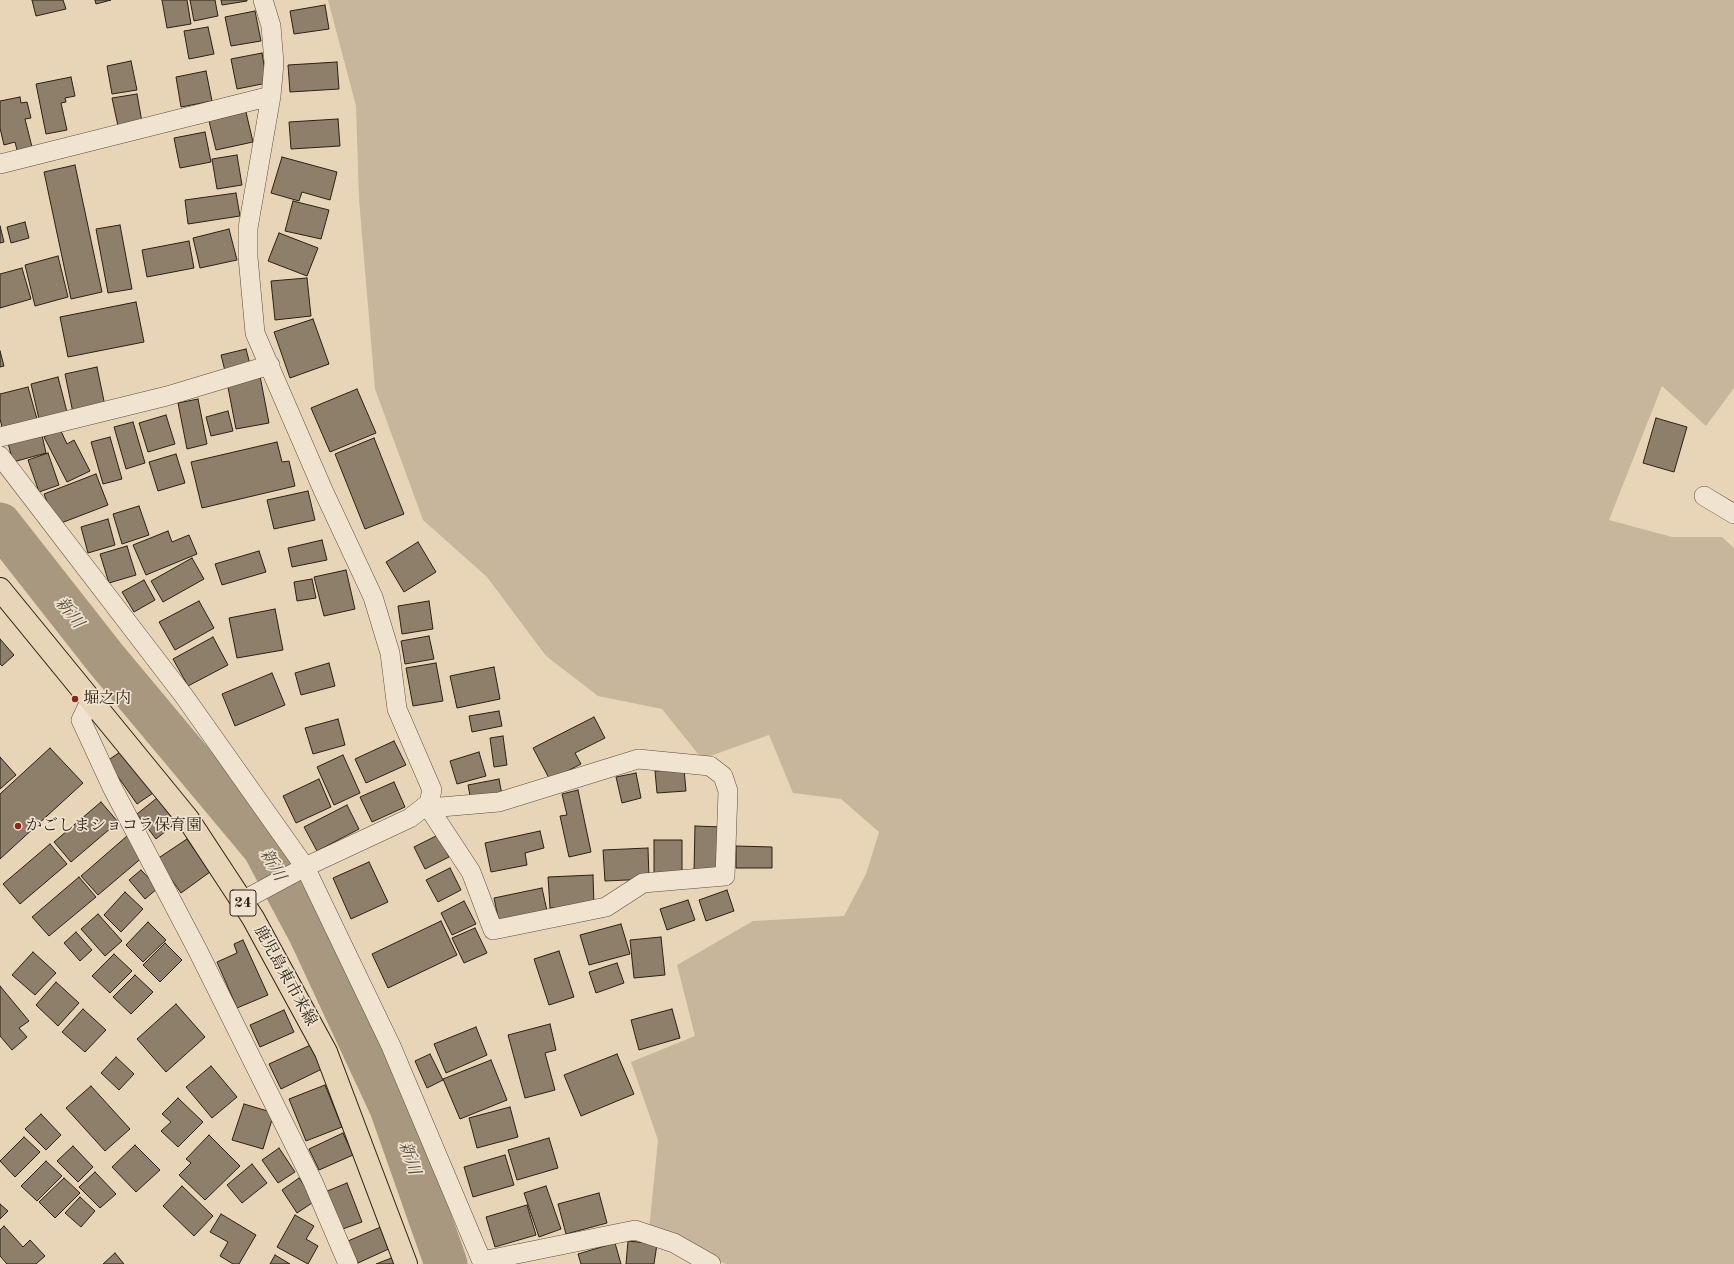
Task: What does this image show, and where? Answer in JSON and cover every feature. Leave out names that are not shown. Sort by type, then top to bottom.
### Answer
[{"type":"main road","name":"鹿児島東市来線","points":[[0,588],[188,819],[253,918],[326,1052],[406,1264]]},
{"type":"street","points":[[242,901],[305,868],[410,818],[429,805],[499,802],[638,759],[710,766],[724,776],[728,791],[725,876],[643,884],[606,907],[493,930],[471,872],[429,805],[432,790],[397,709],[390,653],[373,597],[323,490],[255,333],[248,257],[248,228],[271,96],[274,63],[271,26],[263,0]]},
{"type":"street","points":[[0,164],[271,96]]},
{"type":"street","points":[[0,437],[167,396],[270,366]]},
{"type":"street","points":[[0,456],[184,696],[305,868],[391,1046],[483,1262],[635,1230],[674,1244],[711,1264]]},
{"type":"street","points":[[1704,496],[1734,514]]},
{"type":"street","points":[[91,699],[81,720],[112,787],[198,951],[313,1182],[348,1264]]},
{"type":"shaded area","points":[[328,0],[1734,0],[1734,388],[1706,426],[1662,386],[1609,520],[1672,537],[1722,537],[1734,548],[1734,1264],[726,1264],[649,1230],[658,1140],[631,1062],[695,1036],[677,965],[753,921],[844,916],[866,874],[879,832],[841,799],[793,793],[769,735],[702,759],[662,709],[598,696],[546,656],[487,577],[423,520],[375,389],[359,199],[356,106]]},
{"type":"building","points":[[32,0],[63,0],[66,9],[36,16]]},
{"type":"building","points":[[95,0],[111,0],[96,4]]},
{"type":"building","points":[[162,0],[187,0],[191,24],[167,28]]},
{"type":"building","points":[[190,0],[215,0],[218,16],[194,21]]},
{"type":"building","points":[[221,0],[247,0],[247,1],[222,5]]},
{"type":"building","points":[[325,5],[329,29],[294,34],[290,11]]},
{"type":"building","points":[[255,11],[261,41],[231,46],[225,17]]},
{"type":"building","points":[[208,27],[214,54],[189,59],[184,31]]},
{"type":"building","points":[[262,53],[267,83],[237,89],[231,59]]},
{"type":"building","points":[[131,61],[137,90],[112,94],[107,66]]},
{"type":"building","points":[[337,62],[339,89],[290,92],[288,65]]},
{"type":"building","points":[[206,71],[212,101],[181,107],[176,77]]},
{"type":"building","points":[[71,77],[75,96],[65,98],[66,102],[61,103],[67,130],[46,134],[36,84]]},
{"type":"building","points":[[137,94],[142,122],[118,126],[112,98]]},
{"type":"building","points":[[20,97],[21,103],[27,102],[31,118],[25,119],[32,147],[17,150],[15,142],[4,145],[0,128],[0,101]]},
{"type":"building","points":[[246,112],[253,142],[216,150],[209,121]]},
{"type":"building","points":[[338,119],[340,146],[291,149],[289,122]]},
{"type":"building","points":[[205,132],[211,162],[180,168],[174,138]]},
{"type":"building","points":[[237,155],[242,185],[217,189],[212,159]]},
{"type":"building","points":[[282,157],[337,172],[330,200],[302,192],[299,201],[271,193]]},
{"type":"building","points":[[75,165],[102,292],[71,299],[44,172]]},
{"type":"building","points":[[236,193],[240,216],[188,224],[185,200]]},
{"type":"building","points":[[293,201],[329,210],[321,239],[285,231]]},
{"type":"building","points":[[25,222],[29,238],[11,243],[7,227]]},
{"type":"building","points":[[120,225],[132,289],[108,293],[96,229]]},
{"type":"building","points":[[0,226],[4,242],[0,243]]},
{"type":"building","points":[[229,229],[237,260],[200,268],[193,238]]},
{"type":"building","points":[[279,233],[318,248],[307,276],[268,261]]},
{"type":"building","points":[[189,241],[194,268],[147,277],[142,250]]},
{"type":"building","points":[[58,256],[68,297],[35,306],[25,265]]},
{"type":"building","points":[[22,268],[31,299],[0,308],[0,274]]},
{"type":"building","points":[[307,278],[311,316],[275,320],[271,281]]},
{"type":"building","points":[[136,302],[144,342],[68,357],[60,317]]},
{"type":"building","points":[[313,319],[329,364],[290,378],[274,332]]},
{"type":"building","points":[[246,349],[251,368],[226,375],[221,355]]},
{"type":"building","points":[[0,351],[4,366],[0,367]]},
{"type":"building","points":[[97,367],[105,406],[73,413],[65,374]]},
{"type":"building","points":[[260,376],[269,423],[236,429],[227,382]]},
{"type":"building","points":[[58,377],[67,412],[39,419],[31,384]]},
{"type":"building","points":[[28,387],[37,419],[2,427],[0,419],[0,394]]},
{"type":"building","points":[[357,389],[376,433],[330,452],[311,408]]},
{"type":"building","points":[[198,399],[207,444],[187,449],[178,403]]},
{"type":"building","points":[[228,411],[233,431],[211,436],[206,417]]},
{"type":"building","points":[[166,415],[175,444],[148,452],[139,423]]},
{"type":"building","points":[[1656,418],[1687,427],[1674,472],[1643,463]]},
{"type":"building","points":[[133,422],[145,463],[126,469],[114,427]]},
{"type":"building","points":[[60,429],[67,444],[74,440],[90,471],[67,482],[44,437]]},
{"type":"building","points":[[42,435],[46,453],[13,462],[8,443]]},
{"type":"building","points":[[110,437],[122,479],[103,484],[91,442]]},
{"type":"building","points":[[374,438],[404,514],[365,529],[335,454]]},
{"type":"building","points":[[277,442],[282,462],[289,461],[295,486],[202,508],[191,462]]},
{"type":"building","points":[[48,453],[59,485],[39,492],[28,460]]},
{"type":"building","points":[[176,454],[185,483],[158,491],[149,462]]},
{"type":"building","points":[[96,474],[108,505],[56,525],[44,494]]},
{"type":"building","points":[[308,491],[315,520],[274,529],[267,500]]},
{"type":"building","points":[[139,506],[149,535],[122,544],[113,514]]},
{"type":"building","points":[[108,519],[115,545],[88,553],[81,527]]},
{"type":"building","points":[[168,531],[172,542],[189,535],[197,554],[146,575],[133,545]]},
{"type":"building","points":[[322,540],[327,560],[292,567],[288,548]]},
{"type":"building","points":[[418,542],[436,572],[404,592],[386,562]]},
{"type":"building","points":[[127,546],[136,575],[109,583],[100,554]]},
{"type":"building","points":[[259,551],[266,572],[222,585],[215,564]]},
{"type":"building","points":[[192,558],[204,579],[163,602],[151,581]]},
{"type":"building","points":[[346,570],[355,609],[324,616],[314,577]]},
{"type":"building","points":[[312,579],[316,598],[297,601],[294,582]]},
{"type":"building","points":[[144,580],[155,600],[134,612],[122,592]]},
{"type":"building","points":[[199,601],[214,628],[175,650],[159,622]]},
{"type":"building","points":[[429,601],[433,629],[402,634],[398,606]]},
{"type":"building","points":[[275,609],[283,650],[237,658],[229,618]]},
{"type":"building","points":[[429,636],[434,659],[405,664],[401,641]]},
{"type":"building","points":[[213,637],[228,665],[188,686],[173,659]]},
{"type":"building","points":[[0,639],[14,655],[2,666],[0,664]]},
{"type":"building","points":[[329,663],[335,686],[301,695],[295,673]]},
{"type":"building","points":[[436,663],[443,701],[413,706],[406,668]]},
{"type":"building","points":[[494,667],[500,699],[457,708],[450,676]]},
{"type":"building","points":[[272,673],[285,705],[235,726],[222,694]]},
{"type":"building","points":[[499,711],[502,726],[472,732],[469,716]]},
{"type":"building","points":[[594,717],[605,738],[575,753],[581,764],[550,780],[533,748]]},
{"type":"building","points":[[338,719],[345,745],[313,754],[305,728]]},
{"type":"building","points":[[503,736],[507,765],[494,767],[490,738]]},
{"type":"building","points":[[394,741],[406,765],[366,783],[355,759]]},
{"type":"building","name":"かごしまショコラ保育園","points":[[50,748],[83,783],[0,859],[0,794]]},
{"type":"building","points":[[126,748],[156,791],[137,804],[107,761]]},
{"type":"building","points":[[479,752],[486,776],[457,784],[450,761]]},
{"type":"building","points":[[343,755],[360,793],[334,805],[317,767]]},
{"type":"building","points":[[0,757],[16,775],[0,789]]},
{"type":"building","points":[[684,769],[686,791],[657,793],[655,771]]},
{"type":"building","points":[[636,773],[641,798],[622,803],[616,777]]},
{"type":"building","points":[[319,779],[331,807],[296,823],[283,796]]},
{"type":"building","points":[[499,779],[502,795],[471,801],[468,785]]},
{"type":"building","points":[[394,782],[405,807],[372,822],[360,797]]},
{"type":"building","points":[[578,790],[591,852],[569,857],[560,816],[567,815],[562,794]]},
{"type":"building","points":[[157,798],[176,823],[156,839],[137,814]]},
{"type":"building","points":[[101,802],[118,822],[71,862],[54,842]]},
{"type":"building","points":[[347,805],[359,829],[317,851],[304,827]]},
{"type":"building","points":[[695,826],[722,827],[720,873],[694,872]]},
{"type":"building","points":[[540,831],[544,848],[525,853],[527,865],[491,872],[485,843]]},
{"type":"building","points":[[438,835],[449,857],[425,869],[414,847]]},
{"type":"building","points":[[127,836],[144,856],[98,895],[81,876]]},
{"type":"building","points":[[187,839],[210,872],[181,893],[157,859]]},
{"type":"building","points":[[654,840],[682,840],[682,874],[654,874]]},
{"type":"building","points":[[50,844],[67,864],[20,904],[3,884]]},
{"type":"building","points":[[736,846],[772,847],[772,868],[736,868]]},
{"type":"building","points":[[648,848],[649,879],[605,881],[603,850]]},
{"type":"building","points":[[369,862],[388,902],[351,919],[333,878]]},
{"type":"building","points":[[450,868],[461,890],[438,902],[426,880]]},
{"type":"building","points":[[141,870],[158,888],[145,899],[129,880]]},
{"type":"building","points":[[593,875],[594,906],[550,908],[548,877]]},
{"type":"building","points":[[79,877],[96,897],[49,936],[32,917]]},
{"type":"building","points":[[542,888],[547,911],[499,922],[494,898]]},
{"type":"building","points":[[727,890],[734,911],[706,921],[699,900]]},
{"type":"building","points":[[125,892],[143,909],[121,932],[104,915]]},
{"type":"building","points":[[688,900],[695,920],[667,930],[660,909]]},
{"type":"building","points":[[464,901],[476,924],[452,935],[441,913]]},
{"type":"building","points":[[98,914],[122,941],[105,956],[81,929]]},
{"type":"building","points":[[441,921],[457,955],[388,988],[372,954]]},
{"type":"building","points":[[148,922],[166,940],[143,962],[126,945]]},
{"type":"building","points":[[621,924],[630,954],[589,965],[580,935]]},
{"type":"building","points":[[475,928],[487,953],[464,963],[452,938]]},
{"type":"building","points":[[76,932],[92,950],[80,961],[64,943]]},
{"type":"building","points":[[661,937],[665,975],[634,978],[630,940]]},
{"type":"building","points":[[243,940],[268,995],[237,1008],[217,962],[237,953],[234,944]]},
{"type":"building","points":[[165,943],[182,960],[160,982],[143,965]]},
{"type":"building","points":[[559,951],[574,997],[549,1005],[534,959]]},
{"type":"building","points":[[33,952],[56,973],[35,995],[12,975]]},
{"type":"building","points":[[114,954],[132,971],[110,993],[92,976]]},
{"type":"building","points":[[617,963],[624,983],[596,993],[589,972]]},
{"type":"building","points":[[135,975],[153,992],[131,1014],[113,997]]},
{"type":"building","points":[[56,982],[79,1003],[58,1026],[36,1005]]},
{"type":"building","points":[[0,986],[29,1021],[19,1028],[27,1037],[12,1050],[0,1036]]},
{"type":"building","points":[[176,1004],[205,1037],[166,1072],[137,1039]]},
{"type":"building","points":[[83,1009],[106,1030],[85,1052],[62,1032]]},
{"type":"building","points":[[672,1009],[680,1038],[639,1050],[631,1020]]},
{"type":"building","points":[[284,1010],[294,1032],[260,1047],[250,1025]]},
{"type":"building","points":[[550,1024],[556,1050],[545,1053],[555,1090],[525,1098],[508,1035]]},
{"type":"building","points":[[476,1027],[487,1055],[446,1073],[434,1044]]},
{"type":"building","points":[[315,1043],[326,1067],[281,1089],[269,1064]]},
{"type":"building","points":[[430,1054],[443,1080],[427,1088],[415,1061]]},
{"type":"building","points":[[617,1054],[634,1094],[581,1116],[564,1075]]},
{"type":"building","points":[[116,1057],[134,1074],[119,1090],[101,1073]]},
{"type":"building","points":[[491,1060],[507,1100],[460,1119],[443,1079]]},
{"type":"building","points":[[211,1066],[237,1097],[212,1118],[186,1087]]},
{"type":"building","points":[[325,1085],[342,1127],[306,1141],[289,1099]]},
{"type":"building","points":[[91,1086],[130,1129],[105,1151],[66,1108]]},
{"type":"building","points":[[178,1098],[203,1122],[178,1147],[161,1131],[171,1122],[162,1114]]},
{"type":"building","points":[[244,1104],[274,1113],[263,1149],[232,1140]]},
{"type":"building","points":[[510,1107],[518,1137],[477,1148],[469,1118]]},
{"type":"building","points":[[41,1114],[61,1135],[46,1150],[25,1129]]},
{"type":"building","points":[[343,1133],[353,1155],[319,1170],[309,1149]]},
{"type":"building","points":[[209,1135],[240,1166],[205,1200],[179,1175],[191,1163],[186,1159]]},
{"type":"building","points":[[24,1137],[40,1152],[15,1177],[0,1161]]},
{"type":"building","points":[[549,1138],[558,1168],[517,1180],[508,1150]]},
{"type":"building","points":[[135,1145],[160,1170],[136,1192],[112,1167]]},
{"type":"building","points":[[73,1146],[93,1167],[78,1182],[57,1161]]},
{"type":"building","points":[[279,1148],[295,1172],[278,1183],[262,1160]]},
{"type":"building","points":[[505,1155],[514,1185],[473,1197],[464,1167]]},
{"type":"building","points":[[46,1161],[62,1176],[37,1201],[21,1186]]},
{"type":"building","points":[[252,1164],[267,1183],[242,1203],[227,1185]]},
{"type":"building","points":[[95,1172],[116,1194],[100,1208],[79,1187]]},
{"type":"building","points":[[64,1178],[80,1193],[55,1218],[39,1202]]},
{"type":"building","points":[[299,1178],[315,1201],[297,1213],[282,1190]]},
{"type":"building","points":[[347,1183],[362,1222],[340,1230],[325,1192]]},
{"type":"building","points":[[182,1186],[213,1216],[194,1236],[163,1206]]},
{"type":"building","points":[[546,1186],[561,1229],[539,1237],[524,1193]]},
{"type":"building","points":[[599,1193],[607,1223],[566,1234],[558,1204]]},
{"type":"building","points":[[80,1197],[95,1211],[81,1227],[65,1213]]},
{"type":"building","points":[[0,1204],[8,1211],[0,1219]]},
{"type":"building","points":[[527,1205],[536,1235],[495,1247],[486,1217]]},
{"type":"building","points":[[221,1214],[256,1235],[239,1264],[233,1264],[220,1256],[228,1242],[210,1232]]},
{"type":"building","points":[[295,1215],[314,1226],[306,1239],[318,1246],[308,1264],[277,1247]]},
{"type":"building","points":[[4,1226],[23,1247],[30,1240],[45,1256],[36,1264],[7,1264],[0,1256],[0,1230]]},
{"type":"building","points":[[383,1226],[393,1247],[358,1263],[348,1241]]},
{"type":"building","points":[[628,1241],[657,1244],[654,1264],[626,1264]]},
{"type":"building","points":[[615,1243],[621,1264],[581,1264],[578,1254]]},
{"type":"building","points":[[115,1253],[124,1264],[103,1264]]},
{"type":"building","points":[[275,1255],[290,1264],[270,1264]]},
{"type":"building","points":[[394,1257],[397,1264],[376,1264]]},
{"type":"waterway","name":"新川","points":[[0,524],[106,659],[264,848],[309,932],[391,1108],[446,1264]]},
{"type":"place","name":"堀之内","points":[[75,699]]},
{"type":"place","name":"かごしまショコラ保育園","points":[[18,826]]}]
